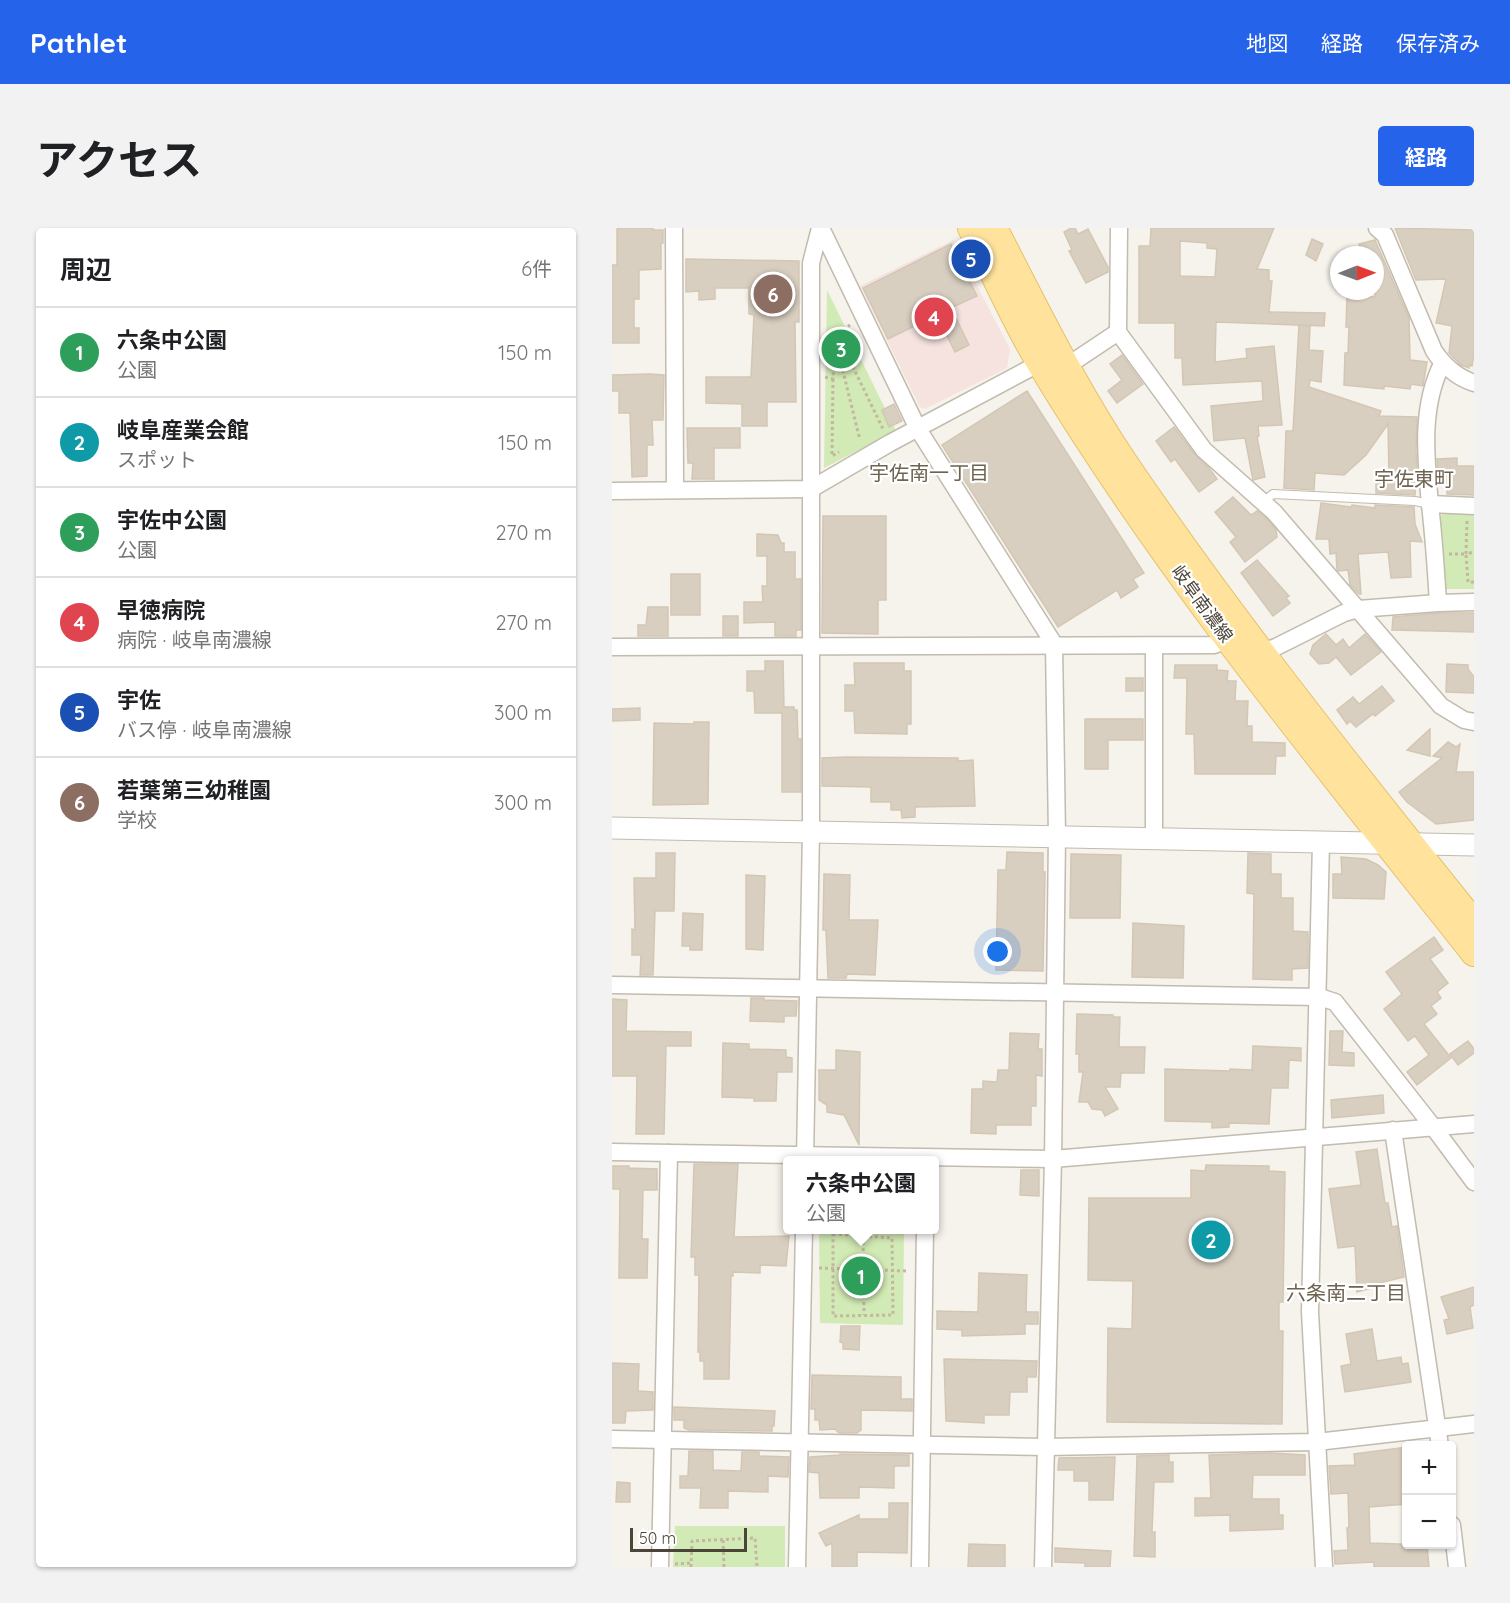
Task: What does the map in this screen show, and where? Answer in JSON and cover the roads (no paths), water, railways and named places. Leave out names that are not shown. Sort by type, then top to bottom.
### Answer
[{"type":"main road","name":"岐阜南濃線","points":[[971,228],[1051,363],[1111,476],[1228,640],[1399,843],[1474,923]]},
{"type":"main road","name":"岐阜南濃線","points":[[994,228],[1051,363],[1399,843],[1474,953]]},
{"type":"street","points":[[674,228],[675,490]]},
{"type":"street","points":[[821,228],[918,429],[1054,645],[1057,836],[1053,1159],[1043,1567]]},
{"type":"street","points":[[805,1156],[811,831],[811,263],[821,228]]},
{"type":"street","points":[[1119,228],[1118,332],[1204,450],[1274,512],[1441,706],[1464,720],[1474,722]]},
{"type":"street","points":[[1377,228],[1384,235],[1434,351],[1442,364],[1462,379],[1474,383]]},
{"type":"street","points":[[612,490],[811,489],[890,443],[1051,363],[1076,360],[1118,332]]},
{"type":"street","points":[[1438,603],[1425,429],[1434,380],[1442,364]]},
{"type":"street","points":[[1430,504],[1471,511]]},
{"type":"street","points":[[1262,652],[1344,613],[1358,609],[1438,603],[1474,603]]},
{"type":"street","points":[[612,647],[1154,646],[1214,645],[1228,640]]},
{"type":"street","points":[[1154,646],[1154,838]]},
{"type":"street","points":[[612,828],[1474,845]]},
{"type":"street","points":[[1321,842],[1316,1138],[1310,1312],[1324,1567]]},
{"type":"street","points":[[612,985],[1319,997],[1335,1002],[1474,1182]]},
{"type":"street","points":[[939,1159],[1053,1159],[1474,1124]]},
{"type":"street","points":[[1393,1130],[1439,1441]]},
{"type":"street","points":[[612,1152],[783,1156]]},
{"type":"street","points":[[660,1567],[669,1153]]},
{"type":"street","points":[[797,1567],[804,1234]]},
{"type":"street","points":[[920,1567],[925,1234]]},
{"type":"street","points":[[612,1439],[1046,1447],[1317,1442],[1474,1424]]},
{"type":"street","points":[[1455,1549],[1457,1567]]},
{"type":"lane","points":[[1263,502],[1273,494],[1415,501],[1430,504]]},
{"type":"place","name":"宇佐","points":[[971,259]]},
{"type":"place","name":"若葉第三幼稚園","points":[[773,294]]},
{"type":"place","name":"早徳病院","points":[[934,317]]},
{"type":"place","name":"宇佐中公園","points":[[841,349]]},
{"type":"place","name":"岐阜産業会館","points":[[1211,1240]]},
{"type":"place","name":"六条中公園","points":[[861,1276]]},
{"type":"district","name":"宇佐南一丁目","points":[[929,473]]},
{"type":"district","name":"宇佐東町","points":[[1414,479]]},
{"type":"district","name":"六条南二丁目","points":[[1346,1293]]}]
